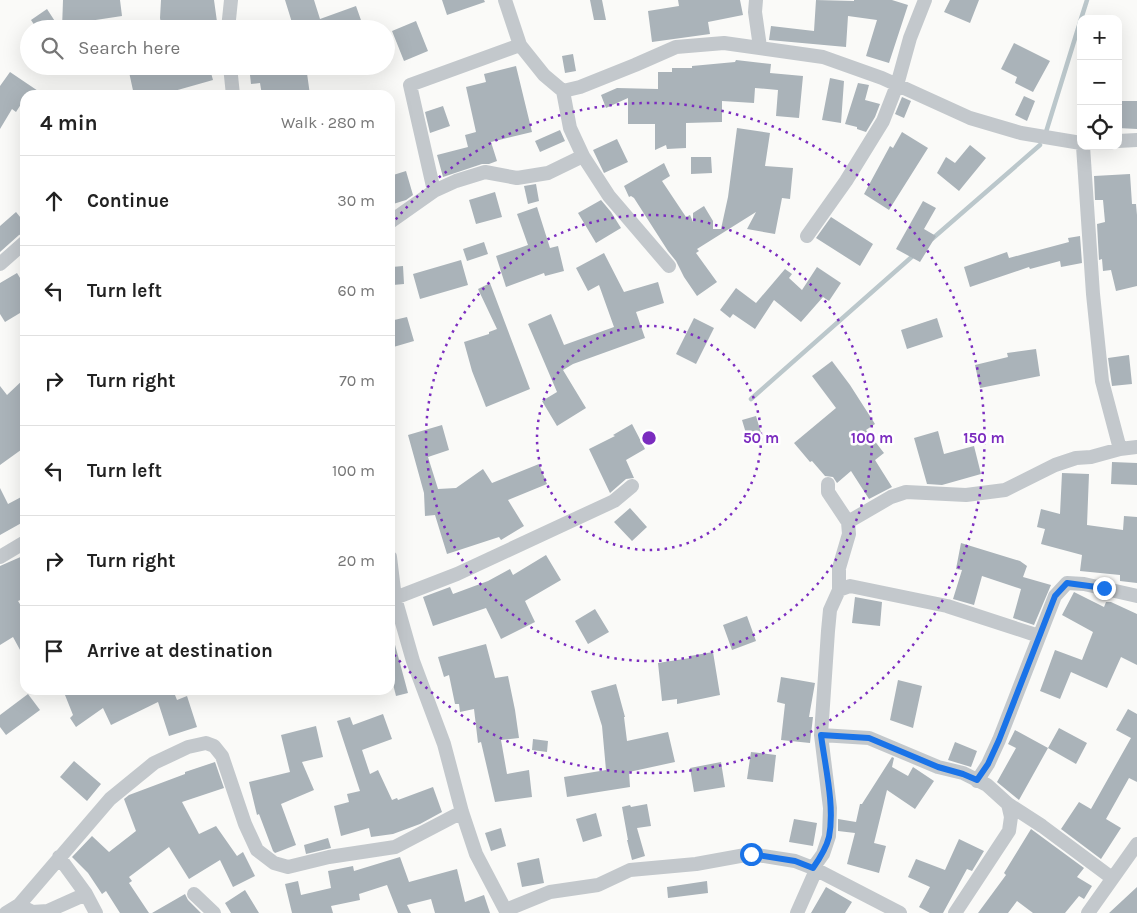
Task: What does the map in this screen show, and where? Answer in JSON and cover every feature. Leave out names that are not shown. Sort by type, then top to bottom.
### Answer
[{"type":"street","points":[[229,20],[231,0]]},
{"type":"street","points":[[505,0],[520,45],[544,76],[564,91],[570,128],[583,156],[609,196],[668,266]]},
{"type":"street","points":[[756,0],[755,12],[760,47]]},
{"type":"street","points":[[807,236],[846,181],[883,121],[897,85],[910,38],[925,0]]},
{"type":"street","points":[[564,91],[589,83],[676,47],[724,43],[823,57],[857,68],[970,118],[1021,133],[1077,142]]},
{"type":"street","points":[[434,191],[410,85],[520,45]]},
{"type":"street","points":[[231,75],[232,90]]},
{"type":"street","points":[[1122,141],[1137,140]]},
{"type":"street","points":[[1083,150],[1093,294],[1102,382],[1120,449]]},
{"type":"street","points":[[395,218],[434,191],[456,181],[485,172],[517,178],[548,173],[583,156]]},
{"type":"street","points":[[0,264],[20,246]]},
{"type":"street","points":[[848,522],[891,497],[906,492],[966,495],[1005,490],[1055,465],[1076,458],[1091,458],[1120,449],[1137,447]]},
{"type":"street","points":[[797,913],[829,836],[830,808],[821,735],[830,610],[839,590],[839,568],[849,534],[848,522],[828,492],[828,484]]},
{"type":"street","points":[[396,598],[457,574],[614,501],[632,486]]},
{"type":"street","points":[[0,557],[20,545]]},
{"type":"street","points":[[977,780],[988,764],[999,740],[1055,596],[1067,583],[1084,584],[1137,596]]},
{"type":"street","points":[[839,590],[850,586],[948,606],[1039,636]]},
{"type":"street","points":[[395,591],[413,661],[444,744],[462,812],[476,854],[506,911],[550,892],[598,885],[630,870],[696,864],[751,854],[795,861],[900,913]]},
{"type":"street","points":[[821,735],[869,738],[938,767],[977,780],[987,785],[1008,804],[1042,826],[1112,878]]},
{"type":"street","points":[[0,911],[5,913],[19,905],[110,799],[154,763],[188,747],[206,743],[214,746],[222,756],[245,824],[257,850],[274,863],[281,865],[288,866],[329,857],[395,847],[462,812]]},
{"type":"street","points":[[955,913],[1009,831],[1011,817],[1008,804]]},
{"type":"street","points":[[1088,913],[1137,844]]},
{"type":"street","points":[[60,858],[86,894],[96,913]]},
{"type":"street","points":[[19,905],[32,912],[48,911],[86,894]]},
{"type":"street","points":[[194,894],[214,913]]},
{"type":"building","points":[[63,0],[120,0],[122,16],[96,20],[62,20]]},
{"type":"building","points":[[161,0],[214,0],[217,20],[160,20]]},
{"type":"building","points":[[285,0],[314,0],[320,19],[356,6],[361,20],[291,20]]},
{"type":"building","points":[[442,0],[484,0],[485,2],[447,15]]},
{"type":"building","points":[[590,0],[602,0],[606,20],[594,20]]},
{"type":"building","points":[[678,0],[740,0],[743,15],[708,22],[710,34],[652,42],[648,11],[679,6]]},
{"type":"building","points":[[816,0],[892,0],[908,5],[889,63],[866,56],[877,20],[848,16],[846,47],[769,40],[771,26],[814,31]]},
{"type":"building","points":[[950,0],[979,0],[970,23],[944,12]]},
{"type":"building","points":[[47,9],[54,20],[31,20]]},
{"type":"building","points":[[416,21],[428,51],[404,61],[395,38],[395,30]]},
{"type":"building","points":[[1014,43],[1050,61],[1033,92],[1015,83],[1017,77],[1001,69]]},
{"type":"building","points":[[573,54],[576,71],[565,73],[562,56]]},
{"type":"building","points":[[736,60],[771,64],[770,73],[803,76],[799,118],[776,116],[778,90],[755,88],[754,103],[722,101],[722,122],[686,123],[686,148],[667,149],[666,145],[655,150],[655,124],[628,124],[628,98],[606,108],[601,95],[617,88],[658,89],[658,72],[672,72],[672,68],[692,68],[692,66],[735,62]]},
{"type":"building","points":[[516,66],[532,132],[491,142],[497,161],[443,177],[437,155],[468,147],[465,135],[476,132],[466,87],[486,82],[484,74]]},
{"type":"building","points":[[10,72],[37,90],[20,90],[20,106],[16,112],[12,109],[0,129],[0,86]]},
{"type":"building","points":[[130,75],[212,75],[213,80],[178,90],[133,90]]},
{"type":"building","points":[[250,75],[307,75],[309,90],[261,90],[260,83],[251,84]]},
{"type":"building","points":[[830,78],[844,81],[841,123],[822,120]]},
{"type":"building","points":[[858,83],[869,85],[865,100],[880,104],[866,132],[845,124]]},
{"type":"building","points":[[1024,96],[1035,101],[1027,121],[1015,115]]},
{"type":"building","points":[[902,97],[911,101],[904,118],[895,114]]},
{"type":"building","points":[[1122,101],[1137,101],[1137,129],[1122,128]]},
{"type":"building","points":[[443,106],[450,126],[430,133],[425,112]]},
{"type":"building","points":[[737,128],[770,133],[765,166],[793,168],[790,199],[782,198],[775,234],[747,229],[756,212],[697,249],[699,251],[696,253],[717,282],[697,296],[634,198],[629,197],[624,186],[664,163],[670,176],[662,181],[686,217],[690,215],[693,222],[693,213],[704,206],[713,221],[713,229],[721,229],[728,197]]},
{"type":"building","points":[[560,130],[565,141],[540,152],[535,141]]},
{"type":"building","points":[[902,132],[928,148],[889,210],[864,194],[890,146],[893,148]]},
{"type":"building","points":[[617,139],[628,162],[604,173],[593,150]]},
{"type":"building","points":[[970,145],[986,158],[959,191],[937,173],[946,157],[955,163]]},
{"type":"building","points":[[691,157],[711,157],[712,173],[691,174]]},
{"type":"building","points":[[406,171],[413,195],[406,200],[395,203],[395,174]]},
{"type":"building","points":[[1130,174],[1132,204],[1136,204],[1137,215],[1137,286],[1116,291],[1111,270],[1103,271],[1102,259],[1099,260],[1097,224],[1105,222],[1103,200],[1095,200],[1094,176]]},
{"type":"building","points":[[536,184],[539,201],[528,204],[524,186]]},
{"type":"building","points":[[495,192],[502,217],[476,224],[469,200]]},
{"type":"building","points":[[601,200],[621,228],[596,243],[578,213]]},
{"type":"building","points":[[923,201],[936,208],[924,229],[936,236],[920,262],[896,249]]},
{"type":"building","points":[[537,207],[550,248],[558,246],[564,271],[545,276],[544,273],[506,287],[496,256],[528,245],[517,214]]},
{"type":"building","points":[[16,212],[20,217],[20,235],[0,252],[0,226]]},
{"type":"building","points":[[831,217],[873,244],[860,266],[816,238]]},
{"type":"building","points":[[1080,236],[1082,263],[1061,267],[1060,261],[1030,269],[1029,267],[970,287],[964,267],[1007,252],[1009,258],[1069,242],[1068,238]]},
{"type":"building","points":[[484,242],[488,254],[467,261],[463,249]]},
{"type":"building","points":[[604,253],[624,292],[658,282],[664,303],[636,312],[645,338],[573,364],[563,370],[586,408],[557,426],[542,401],[557,392],[528,324],[551,314],[564,345],[614,327],[599,285],[588,291],[576,268]]},
{"type":"building","points":[[461,260],[468,285],[420,299],[413,274]]},
{"type":"building","points":[[403,266],[404,284],[395,285],[395,267]]},
{"type":"building","points":[[817,267],[841,283],[829,301],[823,297],[801,322],[774,300],[755,329],[733,314],[730,318],[720,310],[736,288],[756,303],[785,269],[792,274],[789,278],[802,290]]},
{"type":"building","points":[[17,273],[20,278],[20,313],[5,322],[0,314],[0,283]]},
{"type":"building","points":[[490,283],[530,389],[486,407],[472,371],[464,342],[489,334],[489,332],[497,329],[478,289]]},
{"type":"building","points":[[407,317],[414,341],[395,347],[395,320]]},
{"type":"building","points":[[694,318],[714,328],[696,364],[676,354]]},
{"type":"building","points":[[937,318],[943,337],[907,349],[901,330]]},
{"type":"building","points":[[1036,349],[1040,376],[980,388],[975,365],[1008,357],[1007,353]]},
{"type":"building","points":[[1129,355],[1132,384],[1112,386],[1108,358]]},
{"type":"building","points":[[832,361],[875,424],[866,430],[884,453],[875,460],[892,487],[869,499],[851,471],[837,483],[833,477],[825,476],[794,443],[836,408],[812,376]]},
{"type":"building","points":[[20,383],[20,451],[0,465],[0,386],[7,395]]},
{"type":"building","points":[[756,416],[762,436],[748,440],[742,420]]},
{"type":"building","points":[[632,424],[645,449],[626,460],[634,478],[626,479],[610,493],[589,449],[615,436],[613,435]]},
{"type":"building","points":[[442,425],[449,450],[428,457],[438,489],[456,488],[483,469],[492,483],[539,464],[547,484],[508,500],[524,526],[501,540],[499,537],[447,554],[435,515],[425,516],[424,493],[408,435]]},
{"type":"building","points":[[938,431],[944,454],[974,446],[981,474],[942,485],[927,484],[914,438]]},
{"type":"building","points":[[1112,462],[1137,463],[1137,485],[1111,484]]},
{"type":"building","points":[[1062,473],[1089,474],[1087,525],[1123,530],[1124,516],[1137,517],[1137,583],[1120,581],[1120,575],[1080,571],[1082,555],[1041,544],[1045,529],[1037,527],[1041,509],[1060,514]]},
{"type":"building","points":[[0,488],[8,504],[20,498],[20,524],[0,535]]},
{"type":"building","points":[[630,508],[647,527],[632,541],[614,522]]},
{"type":"building","points":[[961,543],[1020,561],[1027,566],[1023,577],[1051,585],[1034,625],[1013,618],[1021,589],[982,576],[974,605],[953,599],[962,570],[956,569]]},
{"type":"building","points":[[546,555],[561,580],[525,601],[535,622],[501,639],[486,608],[433,626],[423,597],[450,587],[453,594],[488,581],[510,569],[513,575]]},
{"type":"building","points":[[20,557],[20,600],[18,601],[20,604],[20,650],[13,637],[0,645],[0,566]]},
{"type":"building","points":[[1074,592],[1104,607],[1106,602],[1111,602],[1137,614],[1137,665],[1121,657],[1107,688],[1071,672],[1060,699],[1040,691],[1055,650],[1082,660],[1093,632],[1062,615]]},
{"type":"building","points":[[855,597],[882,602],[880,626],[852,623]]},
{"type":"building","points":[[595,609],[609,632],[588,644],[575,621]]},
{"type":"building","points":[[747,616],[756,641],[732,650],[723,625]]},
{"type":"building","points":[[486,644],[495,678],[508,676],[515,710],[519,738],[501,740],[507,774],[529,770],[532,797],[495,802],[481,742],[478,743],[474,709],[460,712],[459,704],[455,704],[449,675],[444,677],[438,657]]},
{"type":"building","points":[[395,645],[408,693],[396,696],[395,692]]},
{"type":"building","points":[[713,652],[720,695],[677,704],[677,699],[662,701],[658,663]]},
{"type":"building","points":[[781,677],[815,683],[809,717],[813,717],[810,743],[781,740],[785,704],[777,702]]},
{"type":"building","points":[[898,680],[922,686],[913,728],[890,720]]},
{"type":"building","points":[[616,684],[625,717],[627,741],[668,732],[675,762],[629,772],[630,787],[567,797],[564,777],[606,770],[602,726],[591,691]]},
{"type":"building","points":[[27,695],[29,695],[40,710],[6,735],[0,727],[0,715]]},
{"type":"building","points":[[65,695],[175,695],[177,700],[187,696],[197,727],[169,736],[158,702],[111,725],[103,708],[76,727],[70,718],[73,715]]},
{"type":"building","points":[[1128,709],[1137,714],[1137,782],[1129,778],[1106,819],[1121,828],[1101,859],[1061,829],[1079,802],[1091,809],[1131,738],[1116,730]]},
{"type":"building","points":[[383,714],[392,739],[362,750],[370,774],[378,770],[392,800],[397,798],[398,800],[433,787],[442,812],[420,824],[393,834],[371,837],[369,828],[341,836],[334,806],[349,802],[347,794],[360,791],[337,721],[350,717],[353,725]]},
{"type":"building","points":[[316,726],[323,757],[302,762],[314,790],[281,804],[296,845],[275,853],[259,814],[257,815],[249,782],[290,772],[281,735]]},
{"type":"building","points":[[1059,728],[1087,743],[1076,764],[1048,748]]},
{"type":"building","points":[[1015,730],[1048,748],[1019,800],[997,782],[1016,748],[1008,744]]},
{"type":"building","points":[[533,739],[548,741],[547,752],[532,750]]},
{"type":"building","points":[[955,742],[977,751],[971,767],[948,760]]},
{"type":"building","points":[[751,752],[776,755],[773,782],[747,779]]},
{"type":"building","points":[[892,757],[894,758],[892,767],[908,776],[913,767],[934,781],[915,809],[887,790],[874,843],[886,846],[879,873],[847,864],[855,833],[838,831],[838,819],[856,822],[860,804],[862,804]]},
{"type":"building","points":[[74,761],[101,784],[87,801],[60,777]]},
{"type":"building","points":[[215,762],[224,788],[182,802],[199,834],[216,826],[237,856],[243,852],[255,876],[233,887],[220,860],[189,879],[169,847],[129,877],[132,881],[129,883],[149,913],[120,913],[106,891],[102,894],[88,873],[72,857],[92,836],[109,852],[136,831],[124,799],[129,795]]},
{"type":"building","points":[[721,762],[725,787],[694,792],[690,768]]},
{"type":"building","points":[[647,804],[651,826],[637,828],[645,856],[632,860],[622,807]]},
{"type":"building","points":[[596,813],[602,836],[583,842],[576,819]]},
{"type":"building","points":[[794,819],[817,823],[813,846],[789,842]]},
{"type":"building","points":[[501,828],[506,846],[491,851],[485,833]]},
{"type":"building","points":[[1031,829],[1084,868],[1077,877],[1092,886],[1084,899],[1079,896],[1065,913],[1033,913],[1017,901],[1008,913],[978,913],[1006,875],[1004,873]]},
{"type":"building","points":[[328,838],[331,848],[306,854],[304,845]]},
{"type":"building","points":[[959,839],[984,851],[972,871],[967,869],[943,913],[930,913],[919,907],[930,887],[908,877],[916,859],[945,870]]},
{"type":"building","points":[[400,857],[409,882],[457,869],[465,902],[484,895],[490,913],[435,913],[431,899],[407,905],[411,913],[398,913],[387,885],[359,894],[360,900],[331,906],[333,913],[292,913],[285,884],[298,881],[301,895],[331,888],[328,871],[353,866],[354,871]]},
{"type":"building","points":[[539,858],[544,883],[522,887],[517,863]]},
{"type":"building","points":[[707,881],[708,893],[668,898],[667,887]]},
{"type":"building","points":[[826,887],[852,902],[845,913],[811,913]]},
{"type":"building","points":[[1137,887],[1137,913],[1109,913]]},
{"type":"building","points":[[245,890],[259,913],[231,913],[225,903]]},
{"type":"building","points":[[185,894],[188,900],[201,913],[152,913]]},
{"type":"waterway","points":[[1082,15],[1087,0]]},
{"type":"waterway","points":[[1046,132],[1077,32]]},
{"type":"waterway","points":[[932,239],[1040,145]]},
{"type":"waterway","points":[[751,399],[915,254]]},
{"type":"route","points":[[751,854],[795,861],[813,868],[823,854],[829,836],[830,808],[821,735],[869,738],[938,767],[977,780],[988,764],[999,740],[1055,596],[1067,583],[1104,588]]}]
